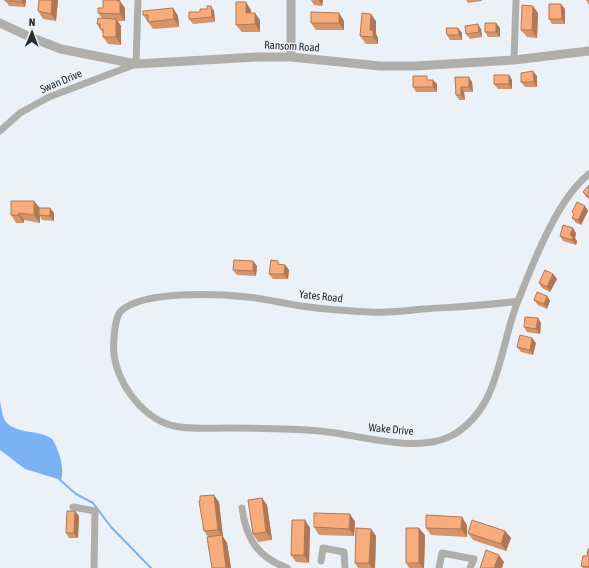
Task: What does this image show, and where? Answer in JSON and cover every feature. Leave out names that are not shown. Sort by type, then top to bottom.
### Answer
[{"type":"street","points":[[136,64],[138,0]]},
{"type":"street","points":[[290,57],[291,0]]},
{"type":"street","points":[[514,60],[516,0]]},
{"type":"street","name":"Ransom Road","points":[[0,23],[61,49],[136,64],[251,57],[290,57],[380,66],[415,66],[514,60],[589,51]]},
{"type":"street","name":"Swan Drive","points":[[0,131],[20,113],[49,97],[136,64]]},
{"type":"street","name":"Wake Drive","points":[[125,309],[120,312],[116,320],[114,354],[122,383],[142,409],[167,424],[198,428],[260,428],[322,431],[393,442],[433,443],[453,434],[473,419],[488,399],[518,301],[538,255],[564,202],[581,180],[589,174]]},
{"type":"street","name":"Yates Road","points":[[125,309],[135,302],[154,297],[211,295],[249,297],[309,307],[374,313],[518,301]]},
{"type":"street","points":[[73,507],[95,511],[94,568]]},
{"type":"street","points":[[242,508],[246,531],[259,551],[287,568]]},
{"type":"street","points":[[320,561],[323,548],[344,552],[345,568]]},
{"type":"street","points":[[439,568],[442,553],[474,559],[470,568]]},
{"type":"water","points":[[0,401],[4,419],[8,424],[20,430],[48,436],[53,440],[61,460],[61,480],[25,469],[0,450]]},
{"type":"building","points":[[22,0],[22,2],[5,1]]},
{"type":"building","points":[[39,0],[52,0],[51,14],[38,11]]},
{"type":"building","points":[[103,0],[120,1],[120,14],[98,13],[98,8],[103,8]]},
{"type":"building","points":[[236,2],[246,2],[246,13],[255,13],[255,24],[236,25]]},
{"type":"building","points":[[549,4],[561,4],[562,19],[549,19]]},
{"type":"building","points":[[522,5],[533,6],[532,30],[521,30]]},
{"type":"building","points":[[207,6],[211,6],[212,17],[189,19],[189,12],[200,12],[200,9],[207,9]]},
{"type":"building","points":[[173,8],[174,19],[148,22],[148,15],[143,15],[143,11]]},
{"type":"building","points":[[311,12],[339,13],[339,23],[311,23]]},
{"type":"building","points":[[362,13],[371,14],[370,30],[373,30],[373,37],[360,36]]},
{"type":"building","points":[[98,18],[116,19],[116,37],[103,37],[103,29],[100,29],[100,24],[97,24]]},
{"type":"building","points":[[485,23],[496,23],[496,32],[485,32]]},
{"type":"building","points":[[478,24],[479,32],[466,34],[465,26]]},
{"type":"building","points":[[446,28],[458,28],[459,35],[447,35]]},
{"type":"building","points":[[533,71],[534,82],[521,82],[521,73]]},
{"type":"building","points":[[494,75],[509,75],[509,84],[494,84]]},
{"type":"building","points":[[413,76],[427,76],[427,80],[433,80],[433,87],[413,87]]},
{"type":"building","points":[[455,77],[469,77],[469,87],[461,87],[461,95],[456,95]]},
{"type":"building","points":[[589,185],[589,197],[583,192]]},
{"type":"building","points":[[11,201],[34,201],[34,215],[19,213],[18,215],[11,215]]},
{"type":"building","points":[[577,202],[585,206],[578,220],[572,218],[574,214],[572,212]]},
{"type":"building","points":[[39,208],[50,208],[50,216],[39,215]]},
{"type":"building","points":[[563,225],[573,228],[570,235],[573,236],[572,240],[560,236]]},
{"type":"building","points":[[234,260],[253,261],[253,271],[233,270]]},
{"type":"building","points":[[271,260],[278,261],[278,264],[285,265],[284,274],[269,274]]},
{"type":"building","points":[[545,270],[553,274],[547,287],[539,283]]},
{"type":"building","points":[[537,292],[547,296],[544,304],[534,300]]},
{"type":"building","points":[[525,317],[538,318],[536,329],[524,327]]},
{"type":"building","points":[[520,335],[532,338],[530,350],[517,347]]},
{"type":"building","points":[[214,495],[218,530],[204,531],[199,501],[200,496]]},
{"type":"building","points":[[262,498],[266,532],[253,534],[248,500]]},
{"type":"building","points":[[67,511],[75,511],[74,533],[66,533]]},
{"type":"building","points":[[314,513],[350,514],[349,529],[314,527]]},
{"type":"building","points":[[426,515],[462,517],[461,529],[426,528]]},
{"type":"building","points":[[292,520],[305,520],[304,555],[291,555]]},
{"type":"building","points":[[472,520],[505,531],[501,544],[468,533]]},
{"type":"building","points":[[356,528],[371,529],[369,563],[355,563]]},
{"type":"building","points":[[406,528],[419,528],[419,563],[406,563]]},
{"type":"building","points":[[222,535],[226,568],[212,568],[207,537]]},
{"type":"building","points":[[588,549],[589,567],[581,566],[583,556],[587,556]]},
{"type":"building","points":[[486,550],[499,555],[494,568],[480,568]]},
{"type":"waterway","points":[[59,479],[76,494],[93,503],[111,527],[151,568]]}]
